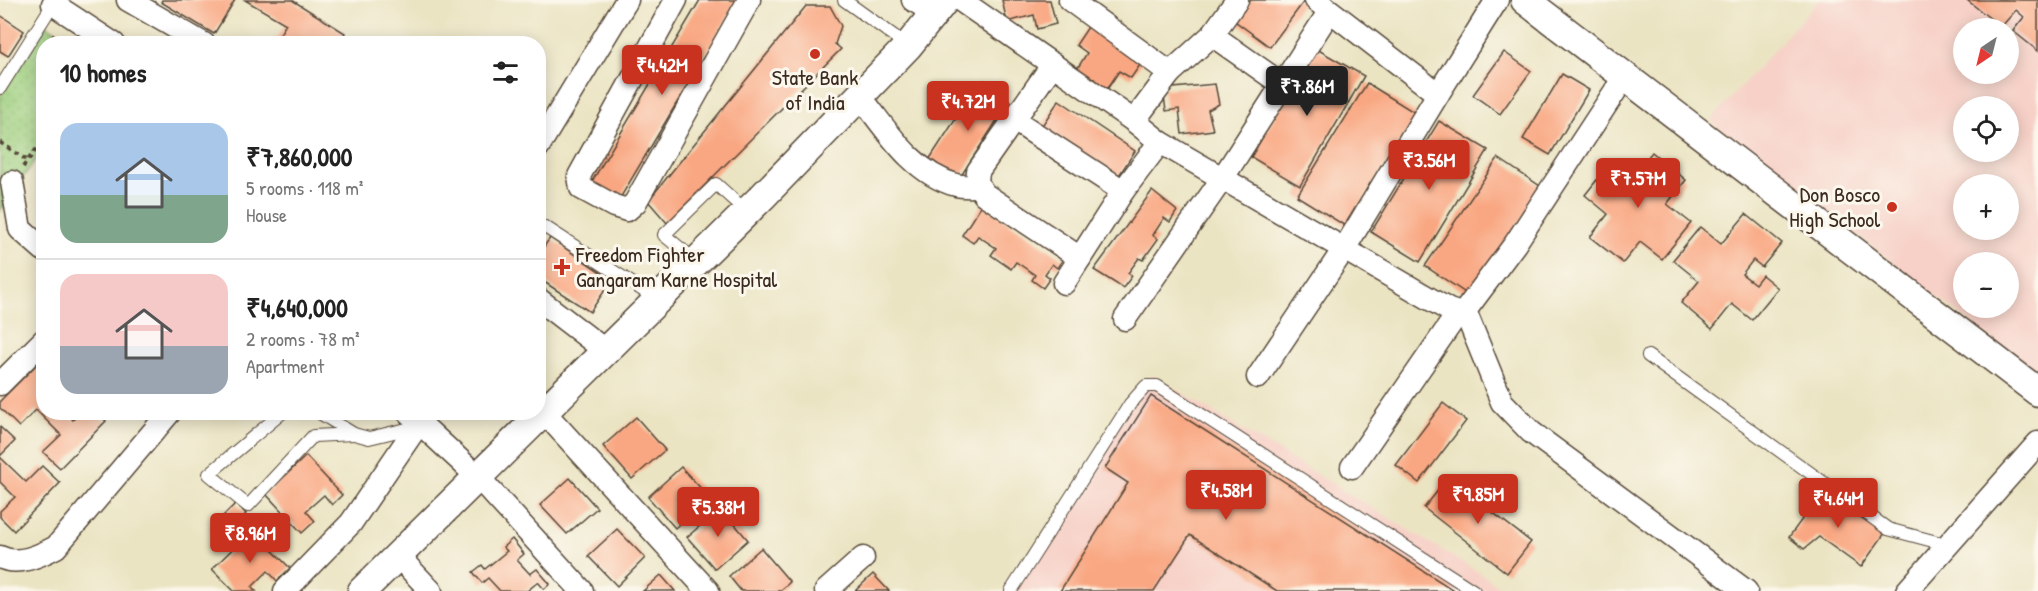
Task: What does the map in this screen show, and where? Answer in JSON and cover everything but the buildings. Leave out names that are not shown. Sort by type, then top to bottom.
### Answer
[{"type":"street","points":[[128,0],[190,36]]},
{"type":"street","points":[[546,134],[627,0]]},
{"type":"street","points":[[676,0],[579,176],[581,188],[614,206],[627,210],[635,203],[749,0]]},
{"type":"street","points":[[960,0],[1134,121],[1160,142],[1344,249],[1461,312],[1502,402],[1531,432],[1746,591]]},
{"type":"street","points":[[1070,0],[1170,73]]},
{"type":"street","points":[[1134,121],[1170,73],[1212,35],[1237,0]]},
{"type":"street","points":[[1257,377],[1344,249],[1497,0]]},
{"type":"street","points":[[1525,0],[2038,392]]},
{"type":"street","points":[[51,2],[102,36]]},
{"type":"street","points":[[546,410],[747,212],[908,46],[931,4]]},
{"type":"street","points":[[1125,319],[1222,179],[1283,85],[1323,6],[1438,94]]},
{"type":"street","points":[[1212,35],[1283,85]]},
{"type":"street","points":[[1053,64],[978,171],[977,183],[984,194],[1080,258]]},
{"type":"street","points":[[1352,468],[1461,312],[1515,244],[1625,76]]},
{"type":"street","points":[[860,96],[891,137],[912,159],[936,177],[957,186],[979,186]]},
{"type":"street","points":[[1014,120],[1123,191]]},
{"type":"street","points":[[1064,283],[1123,191],[1160,142]]},
{"type":"street","points":[[12,182],[20,230],[36,243]]},
{"type":"street","points":[[546,305],[607,352]]},
{"type":"street","points":[[0,384],[36,348]]},
{"type":"street","points":[[546,414],[708,591]]},
{"type":"street","points":[[0,557],[9,561],[36,557],[56,547],[163,420]]},
{"type":"street","points":[[285,591],[351,523],[414,420],[478,477],[582,591]]},
{"type":"street","points":[[362,591],[536,420]]},
{"type":"street","points":[[1907,591],[2038,443]]},
{"type":"street","points":[[398,556],[431,591]]},
{"type":"street","points":[[826,591],[863,558]]},
{"type":"lane","points":[[844,0],[908,46]]},
{"type":"lane","points":[[0,88],[51,2]]},
{"type":"lane","points":[[697,262],[664,235],[716,184],[747,212]]},
{"type":"lane","points":[[546,228],[658,300]]},
{"type":"lane","points":[[1648,356],[1888,529],[1948,544]]},
{"type":"lane","points":[[1011,591],[1130,404],[1146,386],[1157,386],[1474,591]]},
{"type":"lane","points":[[273,420],[209,474],[248,506],[313,436],[354,434]]},
{"type":"lane","points":[[331,420],[354,434],[369,438],[414,420]]},
{"type":"path","points":[[0,152],[2,144],[28,161]]},
{"type":"shaded area","name":"Don Bosco High School","points":[[1819,0],[2038,0],[2038,375],[1964,318],[2019,318],[2019,252],[1953,252],[1953,309],[1710,121]]},
{"type":"shaded area","points":[[1152,375],[1483,575],[1504,591],[1009,591]]},
{"type":"green space","points":[[46,25],[64,36],[39,36]]},
{"type":"green space","points":[[36,41],[36,158],[0,211],[0,97]]},
{"type":"place","name":"State Bank of India","points":[[815,54]]},
{"type":"place","name":"Don Bosco High School","points":[[1892,207]]},
{"type":"place","name":"Freedom Fighter Gangaram Karne Hospital","points":[[562,267]]}]
